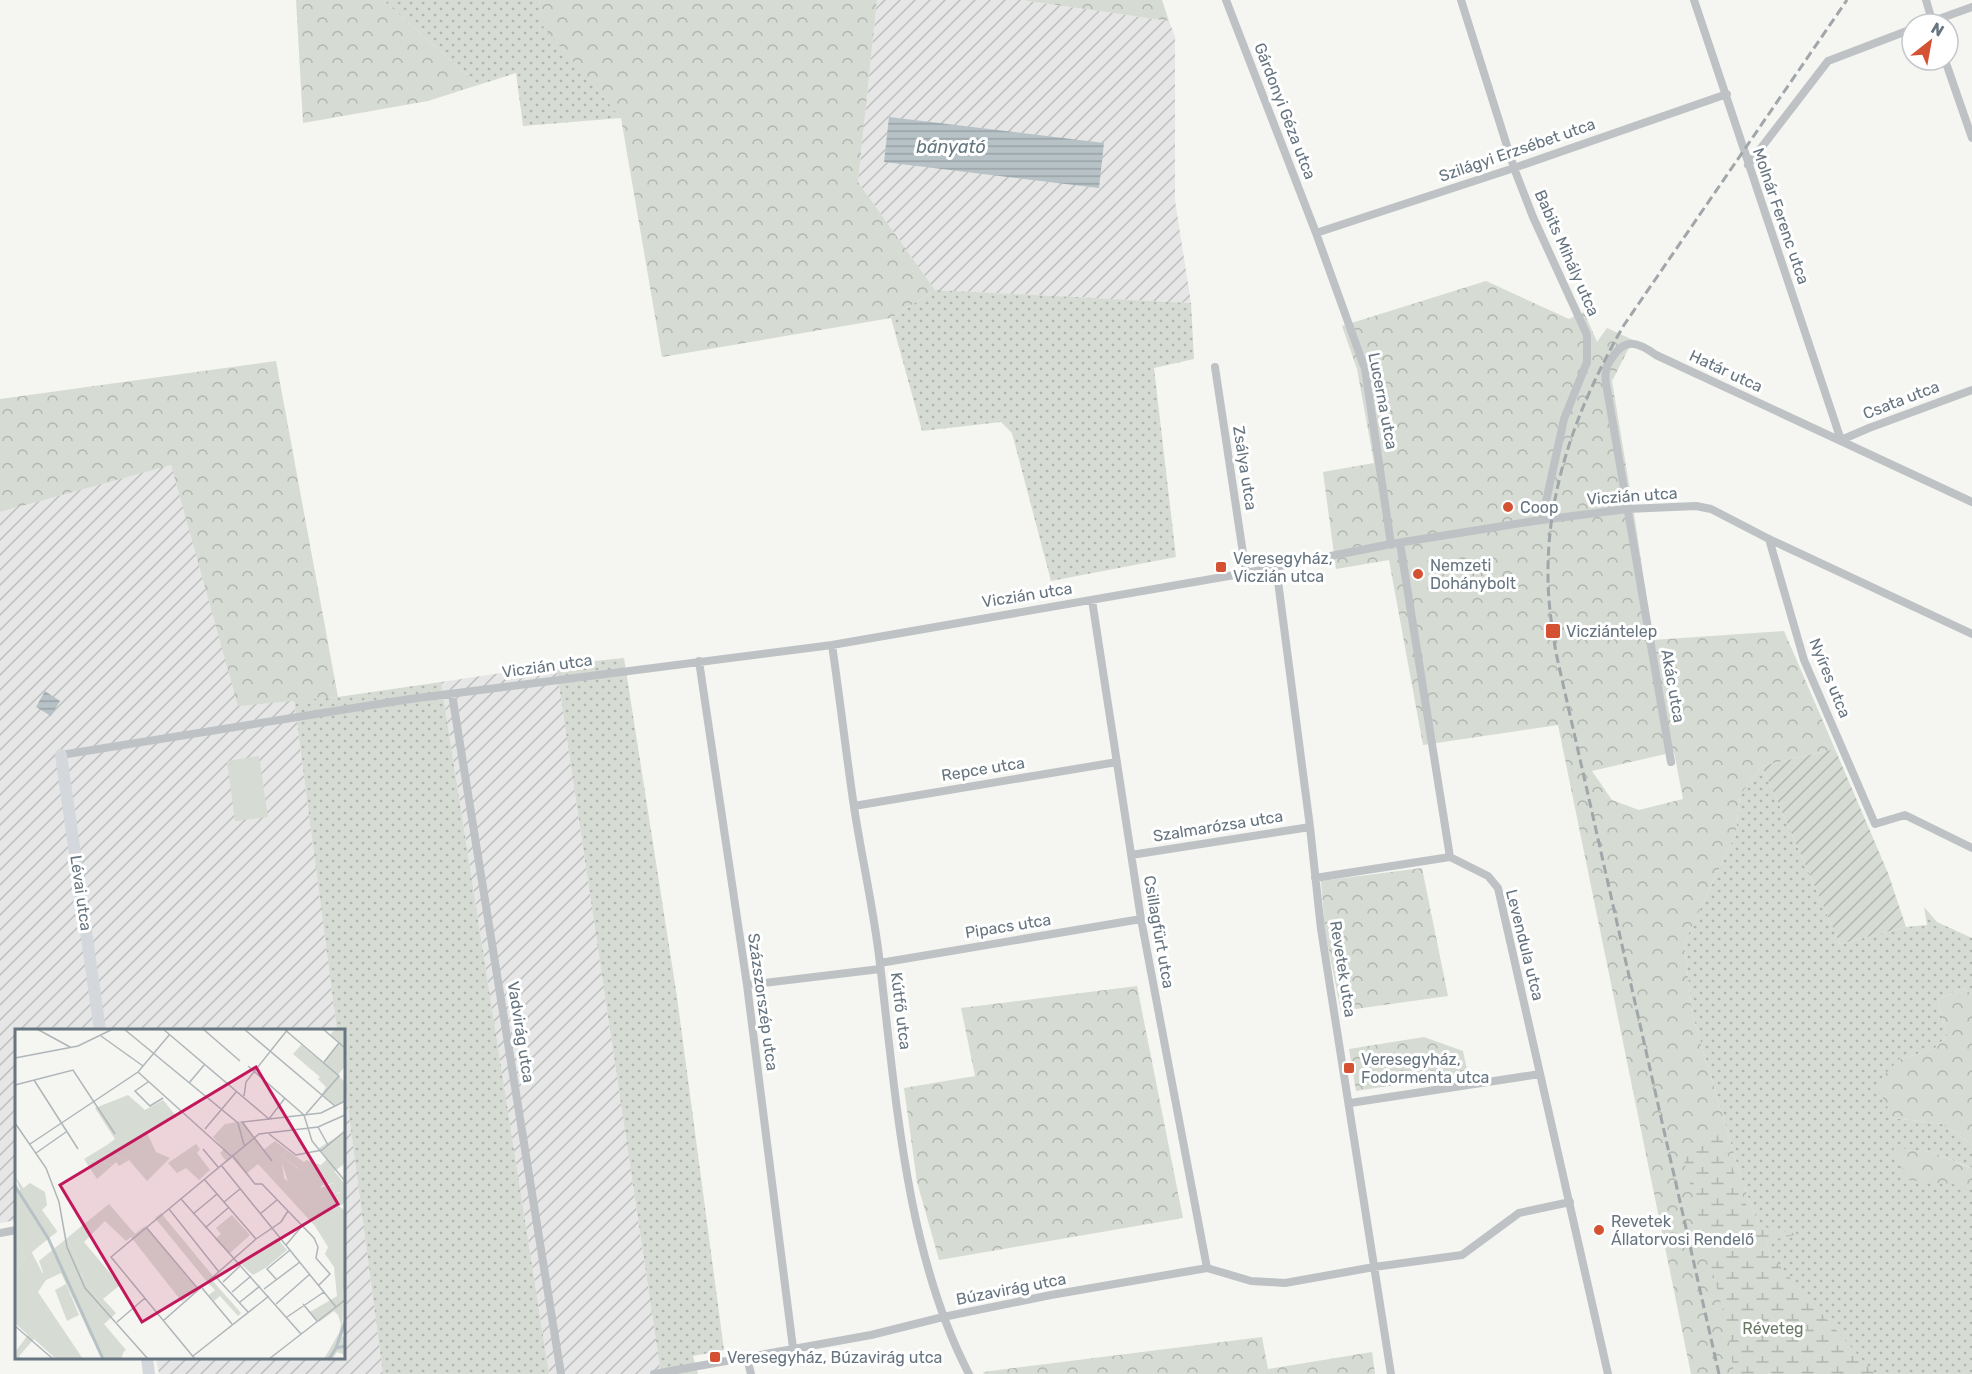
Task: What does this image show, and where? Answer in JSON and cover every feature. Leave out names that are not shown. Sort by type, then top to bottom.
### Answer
[{"type":"street","name":"Gárdonyi Géza utca","points":[[1226,0],[1316,233]]},
{"type":"street","name":"Babits Mihály utca","points":[[1461,0],[1533,217],[1587,335],[1587,362],[1564,419],[1542,520]]},
{"type":"street","name":"Molnár Ferenc utca","points":[[1694,0],[1841,440]]},
{"type":"street","points":[[1748,165],[1828,61],[1900,34]]},
{"type":"street","points":[[1950,72],[1972,138]]},
{"type":"street","name":"Szilágyi Erzsébet utca","points":[[1316,233],[1515,168],[1727,94]]},
{"type":"street","name":"Lucerna utca","points":[[1316,233],[1365,369],[1395,544]]},
{"type":"street","name":"Határ utca","points":[[1627,509],[1605,372],[1617,349],[1622,345],[1635,344],[1972,502]]},
{"type":"street","name":"Zsálya utca","points":[[1215,367],[1246,573]]},
{"type":"street","name":"Csata utca","points":[[1841,440],[1972,390]]},
{"type":"street","name":"Viczián utca","points":[[61,755],[410,699],[832,645],[919,628],[1246,573],[1395,544],[1542,520],[1627,509],[1702,507],[1972,634]]},
{"type":"street","name":"Akác utca","points":[[1627,509],[1671,762]]},
{"type":"street","name":"Nyíres utca","points":[[1769,539],[1804,660],[1875,824],[1905,815],[1972,848]]},
{"type":"street","points":[[1315,878],[1450,857],[1395,544]]},
{"type":"street","name":"Revetek utca","points":[[1276,566],[1321,929],[1391,1374]]},
{"type":"street","name":"Csillagfürt utca","points":[[1092,600],[1141,920],[1207,1268]]},
{"type":"street","name":"Kútfő utca","points":[[832,645],[854,806],[880,966],[901,1138],[919,1230],[943,1317],[969,1374]]},
{"type":"street","name":"Százszorszép utca","points":[[699,661],[747,985],[793,1348]]},
{"type":"street","name":"Vadvirág utca","points":[[452,694],[561,1374]]},
{"type":"street","name":"Lévai utca","points":[[61,755],[100,1029]]},
{"type":"street","name":"Repce utca","points":[[854,806],[1118,762]]},
{"type":"street","name":"Szalmarózsa utca","points":[[1131,855],[1310,827]]},
{"type":"street","name":"Levendula utca","points":[[1450,857],[1488,876],[1498,888],[1608,1374]]},
{"type":"street","name":"Pipacs utca","points":[[747,985],[880,966],[1141,920]]},
{"type":"street","points":[[1350,1103],[1540,1074]]},
{"type":"street","name":"Búzavirág utca","points":[[654,1374],[871,1335],[943,1317],[1051,1295],[1207,1268],[1251,1281],[1285,1283],[1374,1267],[1462,1255],[1519,1213],[1570,1202]]},
{"type":"street","points":[[0,1233],[15,1230]]},
{"type":"street","points":[[747,1358],[751,1374]]},
{"type":"street","points":[[147,1359],[149,1374]]},
{"type":"shaded area","points":[[877,0],[1021,0],[1169,21],[1175,37],[1175,201],[1191,303],[935,290],[858,182]]},
{"type":"shaded area","points":[[171,464],[238,705],[294,700],[337,1029],[15,1029],[15,1220],[0,1223],[0,512]]},
{"type":"shaded area","points":[[556,665],[661,1374],[549,1374],[441,682]]},
{"type":"shaded area","points":[[345,1085],[383,1374],[159,1374],[156,1359],[345,1359]]},
{"type":"green space","points":[[296,0],[383,0],[478,85],[428,101],[303,123]]},
{"type":"green space","points":[[383,0],[539,0],[543,25],[621,118],[523,126],[516,73],[478,85]]},
{"type":"green space","points":[[539,0],[877,0],[858,182],[935,290],[891,318],[662,357],[621,118],[542,25]]},
{"type":"green space","points":[[1021,0],[1162,0],[1169,21]]},
{"type":"green space","points":[[1486,281],[1569,319],[1584,312],[1597,342],[1607,328],[1633,340],[1612,381],[1653,640],[1784,631],[1835,749],[1762,766],[1740,795],[1736,833],[1684,943],[1692,1013],[1743,1184],[1784,1289],[1797,1374],[1691,1374],[1558,725],[1423,745],[1389,560],[1336,569],[1323,472],[1374,463],[1357,369],[1342,326]],"holes":[[[1674,752],[1683,799],[1639,810],[1612,800],[1592,771]]]},
{"type":"green space","points":[[935,290],[1191,303],[1194,359],[1154,368],[1176,557],[1051,581],[1012,433],[1001,422],[922,431],[891,318]]},
{"type":"green space","points":[[276,361],[338,697],[238,706],[171,465],[0,512],[0,399]]},
{"type":"green space","points":[[624,658],[677,997],[724,1350],[693,1356],[698,1374],[661,1374],[556,665]]},
{"type":"green space","points":[[441,682],[549,1374],[383,1374],[345,1085],[345,1029],[337,1029],[294,700],[338,697]]},
{"type":"green space","points":[[1835,749],[1888,873],[1906,927],[1840,944],[1762,766]]},
{"type":"green space","points":[[259,756],[268,817],[235,821],[227,761]]},
{"type":"green space","points":[[1762,766],[1840,944],[1906,927],[1927,925],[1924,907],[1937,922],[1972,938],[1972,994],[1962,988],[1938,1000],[1947,1036],[1934,1049],[1898,1060],[1893,1118],[1943,1124],[1972,1145],[1972,1168],[1932,1152],[1894,1148],[1962,1185],[1972,1188],[1972,1374],[1797,1374],[1784,1289],[1743,1184],[1692,1013],[1684,943],[1736,833],[1740,795]]},
{"type":"green space","points":[[1422,868],[1448,996],[1341,1011],[1325,931],[1321,881]]},
{"type":"green space","points":[[1137,986],[1183,1218],[939,1260],[917,1182],[904,1088],[975,1076],[961,1008]]},
{"type":"green space","points":[[1962,988],[1972,994],[1972,1145],[1943,1124],[1893,1118],[1876,1084],[1898,1060],[1934,1049],[1947,1036],[1938,1000]]},
{"type":"green space","points":[[1424,1037],[1463,1051],[1468,1074],[1356,1091],[1349,1049]]},
{"type":"green space","name":"Réveteg","points":[[1720,1134],[1751,1218],[1771,1230],[1799,1234],[1759,1243],[1875,1374],[1734,1374],[1728,1331],[1680,1145]]},
{"type":"green space","points":[[1893,1147],[1932,1152],[1971,1168],[1972,1166],[1972,1188],[1907,1180]]},
{"type":"green space","points":[[1262,1337],[1268,1369],[1372,1352],[1375,1374],[984,1374],[983,1372]]},
{"type":"water","name":"bányató","points":[[889,117],[1104,143],[1099,188],[884,162]]},
{"type":"water","points":[[45,691],[60,701],[51,716],[36,707]]},
{"type":"railway","points":[[1719,1374],[1556,653],[1549,595],[1549,542],[1553,509],[1569,445],[1593,383],[1608,354],[1624,325],[1847,0]]},
{"type":"place","name":"Coop","points":[[1508,507]]},
{"type":"place","name":"Veresegyház, Viczián utca","points":[[1221,567]]},
{"type":"place","name":"Nemzeti Dohánybolt","points":[[1418,574]]},
{"type":"place","name":"Vicziántelep","points":[[1553,631]]},
{"type":"place","name":"Veresegyház, Fodormenta utca","points":[[1349,1068]]},
{"type":"place","name":"Revetek Állatorvosi Rendelő","points":[[1599,1230]]},
{"type":"place","name":"Veresegyház, Búzavirág utca","points":[[715,1357]]}]
